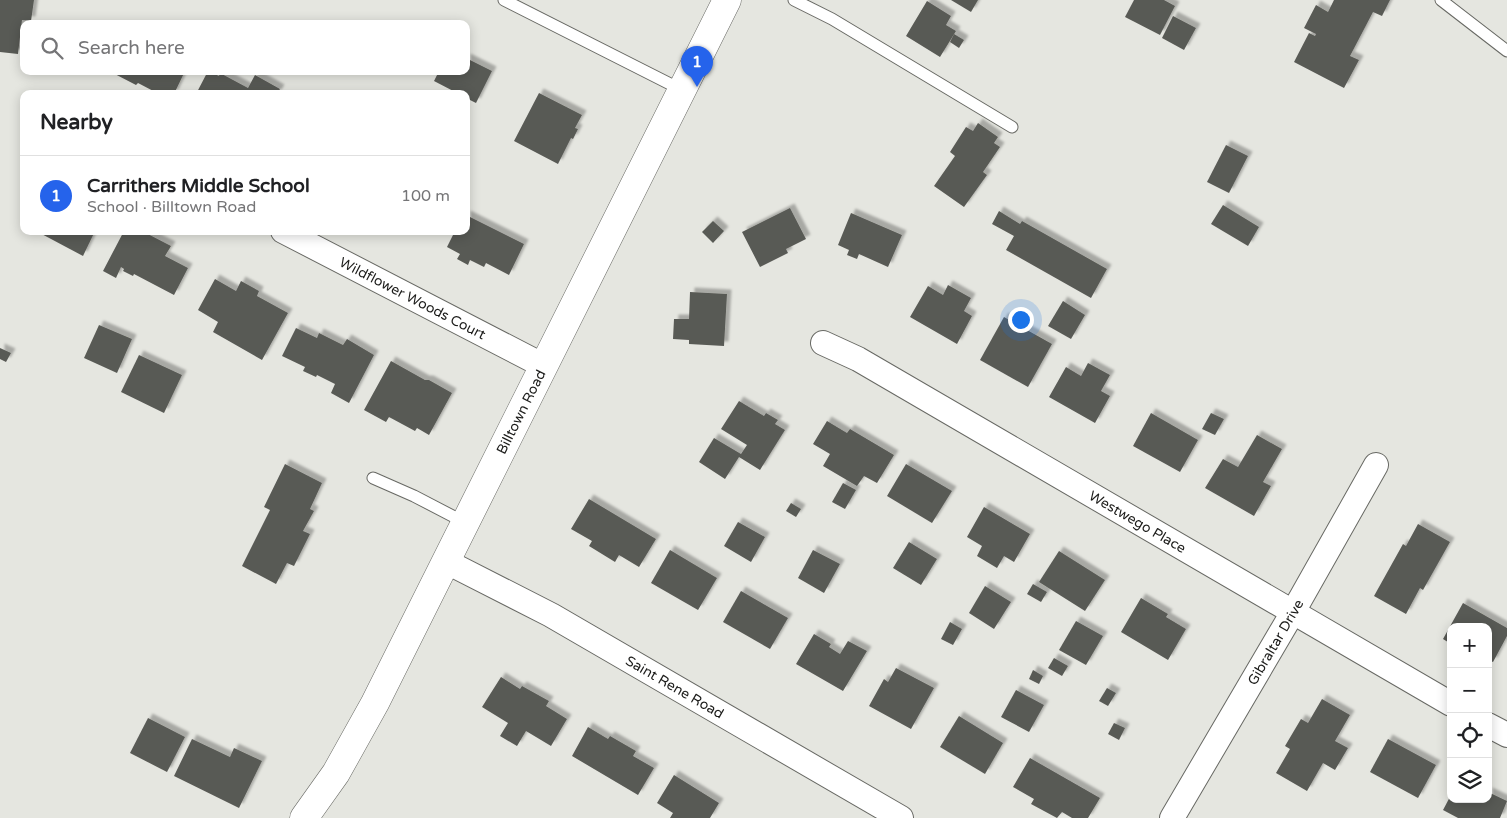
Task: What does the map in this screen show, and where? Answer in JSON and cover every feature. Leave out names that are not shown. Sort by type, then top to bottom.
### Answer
[{"type":"main road","name":"Billtown Road","points":[[304,818],[336,773],[375,703],[727,0]]},
{"type":"street","name":"Wildflower Woods Court","points":[[290,235],[544,366]]},
{"type":"street","name":"Westwego Place","points":[[823,343],[866,364],[1447,702]]},
{"type":"street","name":"Gibraltar Drive","points":[[1172,818],[1293,612],[1376,465]]},
{"type":"street","name":"Saint Rene Road","points":[[447,562],[551,615],[901,818]]},
{"type":"street","points":[[1492,727],[1507,735]]},
{"type":"lane","points":[[504,0],[682,90]]},
{"type":"lane","points":[[794,0],[832,19],[1012,127]]},
{"type":"lane","points":[[1441,0],[1507,51]]},
{"type":"lane","points":[[373,478],[414,496],[466,523]]},
{"type":"building","points":[[0,0],[34,0],[31,20],[20,20],[18,54],[0,52]]},
{"type":"building","points":[[951,0],[978,0],[971,12]]},
{"type":"building","points":[[1134,0],[1164,0],[1175,6],[1160,35],[1125,17]]},
{"type":"building","points":[[1334,0],[1390,0],[1382,16],[1373,12],[1350,56],[1359,60],[1344,88],[1294,62],[1309,33],[1315,36],[1316,34],[1304,28],[1316,5],[1328,12]]},
{"type":"building","points":[[927,1],[951,16],[946,25],[956,31],[940,57],[906,36]]},
{"type":"building","points":[[1173,16],[1196,28],[1184,50],[1162,38]]},
{"type":"building","points":[[954,34],[964,40],[959,48],[950,42]]},
{"type":"building","points":[[470,60],[492,71],[476,103],[470,100],[470,90],[451,90],[434,81],[437,75],[470,75]]},
{"type":"building","points":[[117,75],[183,75],[176,90],[151,90],[138,83],[136,85]]},
{"type":"building","points":[[206,75],[224,75],[248,88],[255,75],[280,89],[279,90],[198,90]]},
{"type":"building","points":[[539,93],[582,115],[575,128],[578,129],[573,139],[571,138],[558,164],[514,141]]},
{"type":"building","points":[[978,123],[998,137],[994,143],[1000,147],[983,172],[987,175],[964,207],[934,186],[955,156],[950,152],[966,127],[973,131]]},
{"type":"building","points":[[1226,145],[1248,156],[1229,193],[1207,182]]},
{"type":"building","points":[[1223,205],[1259,227],[1248,246],[1211,224]]},
{"type":"building","points":[[790,208],[806,239],[786,249],[788,253],[760,267],[742,232]]},
{"type":"building","points":[[999,211],[1020,224],[1022,221],[1107,269],[1091,298],[1006,250],[1014,236],[992,224]]},
{"type":"building","points":[[851,213],[902,235],[888,267],[859,254],[857,259],[847,255],[849,250],[838,245]]},
{"type":"building","points":[[470,217],[524,244],[509,275],[486,263],[484,267],[470,260],[468,265],[457,259],[460,254],[447,247],[453,235],[470,235]]},
{"type":"building","points":[[713,221],[724,231],[713,243],[702,232]]},
{"type":"building","points":[[44,235],[93,235],[83,256]]},
{"type":"building","points":[[122,235],[150,235],[171,246],[165,256],[188,268],[174,295],[134,274],[133,276],[123,271],[124,269],[121,267],[116,278],[103,271]]},
{"type":"building","points":[[215,279],[236,291],[241,281],[259,291],[257,296],[288,313],[262,360],[213,332],[218,322],[198,310]]},
{"type":"building","points":[[948,285],[971,298],[964,311],[972,316],[957,344],[910,317],[928,286],[943,295]]},
{"type":"building","points":[[690,292],[727,294],[724,346],[689,344],[689,340],[673,339],[674,319],[689,319]]},
{"type":"building","points":[[1063,301],[1085,315],[1071,339],[1048,326]]},
{"type":"building","points":[[1004,317],[1052,344],[1028,387],[980,360]]},
{"type":"building","points":[[99,325],[132,339],[117,373],[84,358]]},
{"type":"building","points":[[296,328],[317,338],[319,333],[343,345],[347,339],[374,355],[349,403],[331,393],[335,384],[317,375],[316,377],[303,371],[305,367],[282,356]]},
{"type":"building","points":[[0,348],[11,353],[6,362],[0,359]]},
{"type":"building","points":[[139,355],[182,375],[164,413],[121,392]]},
{"type":"building","points":[[391,361],[452,393],[429,435],[417,428],[415,431],[389,417],[386,422],[364,410]]},
{"type":"building","points":[[1088,363],[1110,375],[1101,391],[1110,396],[1095,423],[1049,397],[1066,367],[1081,376]]},
{"type":"building","points":[[739,401],[764,416],[766,413],[778,420],[775,424],[785,430],[760,470],[739,457],[725,479],[699,462],[714,438],[741,454],[747,445],[721,429]]},
{"type":"building","points":[[1151,413],[1198,440],[1180,472],[1133,446]]},
{"type":"building","points":[[1211,413],[1224,419],[1215,435],[1202,429]]},
{"type":"building","points":[[827,421],[847,433],[850,429],[894,455],[877,483],[864,476],[857,486],[823,466],[830,454],[813,444]]},
{"type":"building","points":[[1257,435],[1282,449],[1263,482],[1271,486],[1254,516],[1205,488],[1223,459],[1238,467]]},
{"type":"building","points":[[285,464],[322,483],[310,509],[314,511],[303,531],[310,534],[294,566],[287,563],[276,584],[242,566],[270,510],[264,507]]},
{"type":"building","points":[[906,464],[952,491],[932,523],[887,496]]},
{"type":"building","points":[[843,483],[856,490],[845,509],[832,502]]},
{"type":"building","points":[[589,499],[656,539],[639,567],[619,555],[615,562],[589,546],[592,541],[571,529]]},
{"type":"building","points":[[791,503],[801,509],[796,517],[786,511]]},
{"type":"building","points":[[984,507],[1030,534],[1014,562],[1004,556],[997,568],[977,556],[982,546],[967,537]]},
{"type":"building","points":[[738,522],[765,537],[751,562],[724,546]]},
{"type":"building","points":[[1418,524],[1450,542],[1423,590],[1420,588],[1406,614],[1374,596],[1403,544],[1406,546]]},
{"type":"building","points":[[909,542],[937,559],[921,585],[893,568]]},
{"type":"building","points":[[670,550],[717,578],[698,610],[651,583]]},
{"type":"building","points":[[813,550],[840,564],[824,593],[798,578]]},
{"type":"building","points":[[1059,551],[1105,580],[1085,611],[1039,582]]},
{"type":"building","points":[[1033,584],[1047,592],[1041,602],[1027,594]]},
{"type":"building","points":[[985,586],[1011,602],[994,629],[969,613]]},
{"type":"building","points":[[741,591],[788,618],[770,649],[723,622]]},
{"type":"building","points":[[1141,598],[1168,614],[1166,617],[1186,629],[1168,660],[1121,632]]},
{"type":"building","points":[[1463,603],[1507,628],[1507,636],[1493,662],[1492,623],[1452,623]]},
{"type":"building","points":[[1076,621],[1103,636],[1086,665],[1059,650]]},
{"type":"building","points":[[950,622],[962,629],[953,645],[941,639]]},
{"type":"building","points":[[1447,632],[1447,642],[1443,639]]},
{"type":"building","points":[[814,634],[831,644],[829,647],[840,654],[848,641],[867,651],[843,691],[796,664]]},
{"type":"building","points":[[1054,658],[1068,666],[1062,676],[1048,668]]},
{"type":"building","points":[[896,668],[934,688],[911,729],[869,706],[884,679],[888,682]]},
{"type":"building","points":[[1033,670],[1043,676],[1039,684],[1029,679]]},
{"type":"building","points":[[501,677],[520,689],[522,686],[549,701],[546,706],[567,719],[551,746],[526,731],[517,746],[500,736],[508,723],[482,707]]},
{"type":"building","points":[[1107,688],[1116,693],[1108,706],[1099,701]]},
{"type":"building","points":[[1016,690],[1044,705],[1029,732],[1001,717]]},
{"type":"building","points":[[1322,699],[1350,715],[1335,741],[1348,748],[1335,770],[1323,763],[1307,791],[1276,773],[1290,749],[1285,746],[1301,719],[1308,723]]},
{"type":"building","points":[[959,716],[1003,743],[985,774],[940,747]]},
{"type":"building","points":[[148,718],[185,737],[167,772],[130,753]]},
{"type":"building","points":[[1114,723],[1125,728],[1119,740],[1108,734]]},
{"type":"building","points":[[588,727],[608,739],[610,736],[636,751],[633,756],[654,768],[638,795],[572,756]]},
{"type":"building","points":[[192,739],[230,757],[234,748],[262,761],[239,808],[174,776]]},
{"type":"building","points":[[1388,739],[1436,765],[1418,798],[1370,772]]},
{"type":"building","points":[[1030,758],[1100,798],[1088,818],[1072,818],[1062,812],[1057,818],[1031,804],[1034,799],[1013,787]]},
{"type":"building","points":[[674,775],[719,803],[710,818],[670,818],[673,813],[657,803]]},
{"type":"building","points":[[1492,794],[1507,801],[1500,818],[1458,818],[1443,810],[1447,802],[1492,803]]},
{"type":"place","name":"Carrithers Middle School","points":[[697,87]]}]
